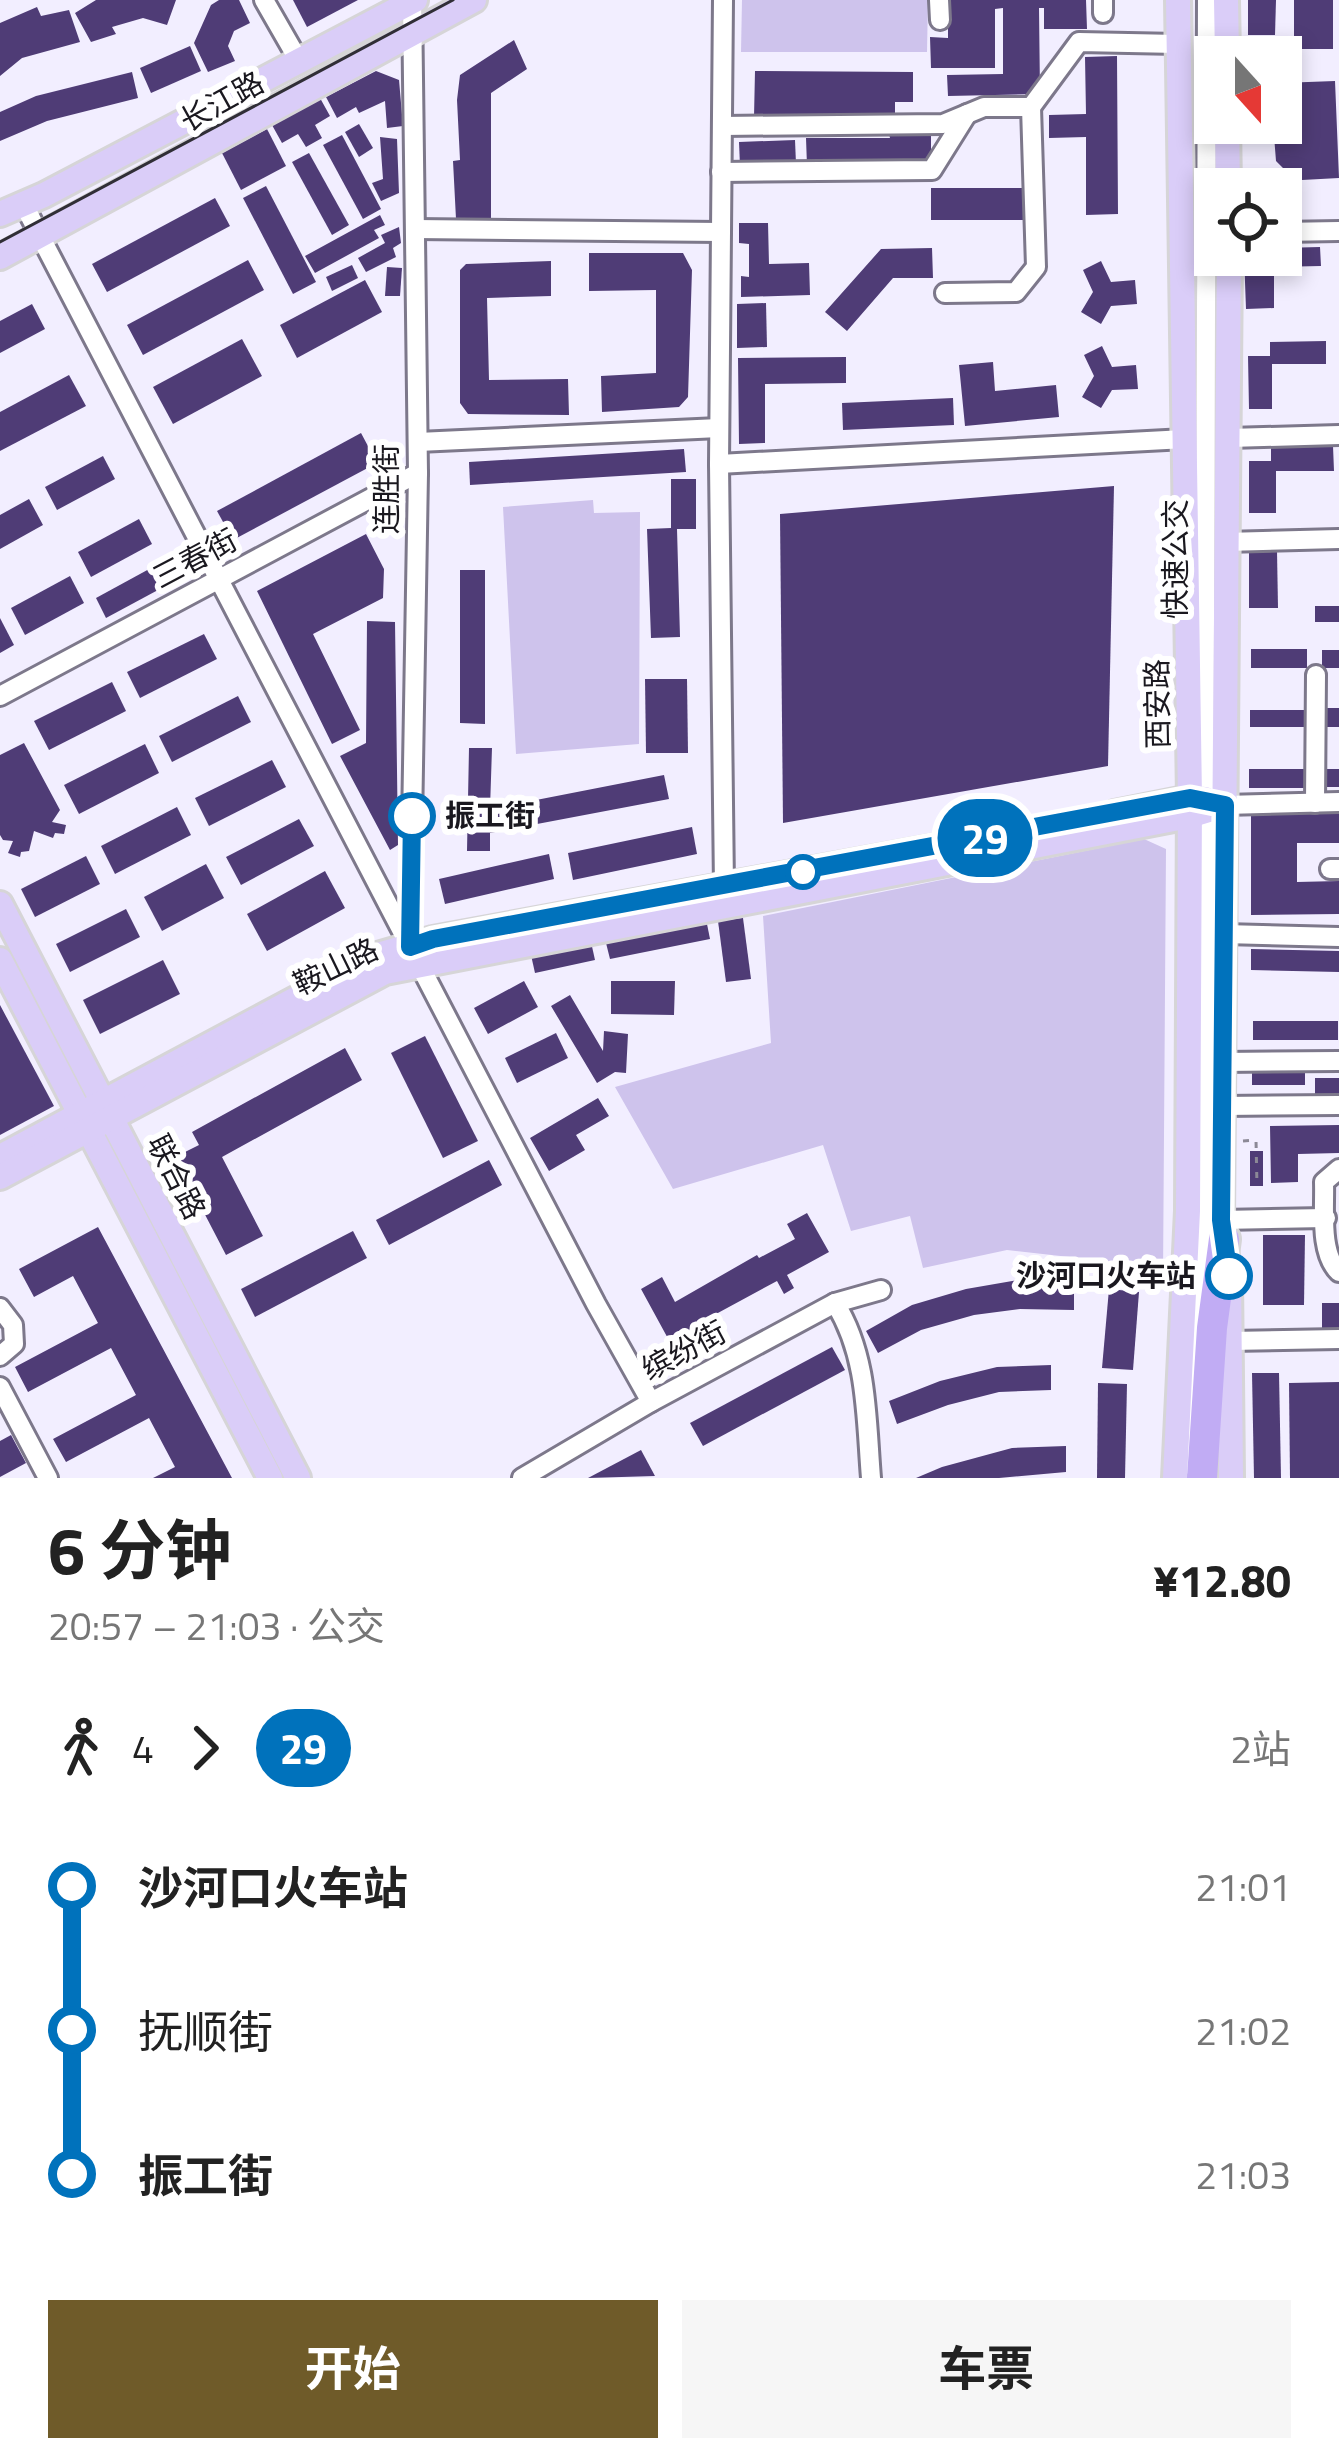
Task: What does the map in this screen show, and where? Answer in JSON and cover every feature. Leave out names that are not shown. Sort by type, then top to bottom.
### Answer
[{"type":"highway","points":[[1202,1478],[1221,1335],[1222,1229]]},
{"type":"main road","name":"长江路","points":[[12,210],[413,0]]},
{"type":"main road","name":"长江路","points":[[0,257],[473,0]]},
{"type":"main road","name":"西安路","points":[[1178,0],[1185,439],[1203,806],[1224,934],[1222,1229]]},
{"type":"main road","points":[[1226,0],[1227,36]]},
{"type":"main road","name":"西安路","points":[[1175,1478],[1203,806],[1225,542],[1229,276]]},
{"type":"main road","name":"鞍山路","points":[[414,955],[433,939],[1203,806]]},
{"type":"main road","name":"鞍山路","points":[[0,1177],[97,1115],[378,956],[414,955],[1203,806]]},
{"type":"main road","name":"联合路","points":[[0,904],[270,1478]]},
{"type":"main road","name":"联合路","points":[[0,960],[97,1115],[298,1478]]},
{"type":"main road","name":"鞍山路","points":[[0,1157],[97,1115]]},
{"type":"main road","points":[[1221,1335],[1231,1478]]},
{"type":"street","points":[[265,0],[298,61]]},
{"type":"street","name":"连胜街","points":[[413,0],[418,442],[414,955]]},
{"type":"street","points":[[723,0],[719,464],[724,887]]},
{"type":"street","name":"快速公交","points":[[1190,1478],[1189,1402],[1203,1240],[1207,0]]},
{"type":"street","points":[[945,293],[1016,292],[1036,267],[1031,107],[1079,42],[1178,44]]},
{"type":"street","points":[[722,126],[944,124],[984,107],[1031,107]]},
{"type":"street","points":[[721,172],[932,170],[967,114]]},
{"type":"street","points":[[12,210],[40,236],[651,1402]]},
{"type":"street","points":[[415,229],[721,232]]},
{"type":"street","points":[[1302,232],[1339,231]]},
{"type":"street","points":[[418,442],[719,428]]},
{"type":"street","points":[[1228,437],[1339,435]]},
{"type":"street","points":[[719,464],[1185,439]]},
{"type":"street","name":"三春街","points":[[0,696],[418,473]]},
{"type":"street","points":[[1225,542],[1339,538]]},
{"type":"street","points":[[1316,675],[1316,803]]},
{"type":"street","name":"鞍山路","points":[[1203,806],[1339,802]]},
{"type":"street","points":[[1224,934],[1339,937]]},
{"type":"street","points":[[1222,1062],[1339,1061]]},
{"type":"street","points":[[1222,1106],[1339,1105]]},
{"type":"street","points":[[1339,1169],[1324,1182],[1328,1251],[1339,1272]]},
{"type":"street","points":[[1222,1229],[1325,1218]]},
{"type":"street","name":"缤纷街","points":[[522,1478],[836,1303],[881,1290]]},
{"type":"street","points":[[836,1303],[850,1326],[862,1365],[871,1478]]},
{"type":"street","points":[[0,1308],[14,1325],[14,1343],[0,1356]]},
{"type":"street","points":[[1221,1335],[1339,1340]]},
{"type":"street","points":[[0,1387],[48,1478]]},
{"type":"path","points":[[1256,1151],[1257,1186]]},
{"type":"shaded area","points":[[742,0],[928,0],[927,52],[741,52]]},
{"type":"shaded area","points":[[593,500],[594,513],[640,512],[639,744],[516,754],[503,507]]},
{"type":"shaded area","points":[[1144,839],[1166,849],[1163,1278],[1115,1278],[1114,1262],[1007,1250],[923,1268],[910,1216],[851,1231],[823,1145],[673,1189],[615,1087],[771,1043],[763,916]]},
{"type":"building","points":[[96,0],[176,0],[167,25],[143,18],[112,27],[116,34],[91,42],[75,13]]},
{"type":"building","points":[[239,0],[250,23],[234,31],[228,46],[235,61],[208,72],[194,43],[211,5]]},
{"type":"building","points":[[293,0],[358,0],[307,27]]},
{"type":"building","points":[[948,0],[1086,0],[1087,29],[1044,29],[1044,8],[1039,8],[1040,94],[948,96],[947,75],[1003,74],[1003,8],[995,9],[995,68],[931,68],[930,37],[948,38]]},
{"type":"building","points":[[1248,0],[1276,0],[1275,35],[1248,35]]},
{"type":"building","points":[[1294,0],[1333,0],[1333,49],[1302,49],[1302,36],[1294,36]]},
{"type":"building","points":[[37,7],[41,16],[69,10],[80,42],[22,58],[0,76],[0,23]]},
{"type":"building","points":[[514,40],[527,69],[491,93],[491,219],[456,219],[453,161],[460,160],[460,75]]},
{"type":"building","points":[[190,46],[201,71],[151,93],[140,68]]},
{"type":"building","points":[[1117,56],[1118,214],[1086,215],[1086,137],[1049,138],[1049,115],[1086,114],[1085,57]]},
{"type":"building","points":[[376,71],[399,80],[403,126],[387,128],[385,101],[359,113],[356,107],[337,118],[326,97]]},
{"type":"building","points":[[755,71],[913,72],[913,102],[895,102],[895,118],[754,117]]},
{"type":"building","points":[[132,72],[138,98],[47,121],[0,141],[0,112],[36,96]]},
{"type":"building","points":[[1335,81],[1339,178],[1302,180],[1302,168],[1283,168],[1276,161],[1275,144],[1302,144],[1302,82]]},
{"type":"building","points":[[320,98],[330,116],[315,125],[322,138],[306,147],[298,134],[282,143],[272,125]]},
{"type":"building","points":[[359,124],[373,148],[359,157],[345,132]]},
{"type":"building","points":[[267,129],[286,166],[241,190],[222,153]]},
{"type":"building","points":[[889,134],[931,135],[931,160],[890,159],[890,167],[807,166],[806,138],[890,138]]},
{"type":"building","points":[[342,135],[381,209],[363,219],[323,145]]},
{"type":"building","points":[[380,137],[397,139],[399,193],[381,201],[372,183],[383,179]]},
{"type":"building","points":[[795,140],[796,164],[740,166],[739,142]]},
{"type":"building","points":[[309,153],[349,225],[332,235],[292,162]]},
{"type":"building","points":[[266,186],[316,282],[293,294],[243,198]]},
{"type":"building","points":[[931,188],[1028,188],[1028,220],[931,220]]},
{"type":"building","points":[[215,198],[230,226],[107,292],[92,264]]},
{"type":"building","points":[[380,215],[385,225],[374,230],[379,238],[315,273],[305,256]]},
{"type":"building","points":[[739,223],[768,223],[769,264],[809,263],[810,295],[741,297],[741,276],[749,277],[749,244],[739,243]]},
{"type":"building","points":[[399,227],[401,243],[393,248],[396,257],[366,272],[358,258],[385,243],[381,235]]},
{"type":"building","points":[[1302,247],[1320,247],[1321,266],[1302,266]]},
{"type":"building","points":[[932,248],[933,278],[893,278],[847,331],[825,312],[881,249]]},
{"type":"building","points":[[589,253],[683,253],[692,270],[688,397],[679,407],[602,412],[601,376],[656,373],[656,290],[589,291]]},
{"type":"building","points":[[248,260],[264,290],[143,355],[127,325]]},
{"type":"building","points":[[551,261],[551,296],[487,298],[489,380],[568,379],[569,415],[468,414],[460,403],[460,270],[466,264]]},
{"type":"building","points":[[1101,261],[1111,282],[1135,280],[1137,304],[1111,306],[1101,324],[1081,312],[1093,292],[1083,270]]},
{"type":"building","points":[[352,265],[358,278],[332,291],[326,277]]},
{"type":"building","points":[[387,267],[402,268],[400,296],[385,296]]},
{"type":"building","points":[[1245,276],[1274,276],[1274,308],[1246,309]]},
{"type":"building","points":[[365,280],[382,312],[297,358],[280,325]]},
{"type":"building","points":[[766,303],[767,347],[737,348],[737,304]]},
{"type":"building","points":[[32,304],[45,329],[0,353],[0,321]]},
{"type":"building","points":[[242,339],[262,376],[173,424],[153,387]]},
{"type":"building","points":[[1326,341],[1326,364],[1272,364],[1272,409],[1249,409],[1248,356],[1270,356],[1270,342]]},
{"type":"building","points":[[1102,346],[1112,367],[1136,365],[1138,389],[1112,390],[1101,408],[1082,397],[1094,376],[1084,355]]},
{"type":"building","points":[[846,357],[846,383],[765,384],[765,443],[739,444],[738,358]]},
{"type":"building","points":[[993,362],[995,391],[1056,385],[1059,417],[965,426],[959,365]]},
{"type":"building","points":[[69,375],[86,406],[0,451],[0,412]]},
{"type":"building","points":[[953,398],[954,425],[843,430],[842,403]]},
{"type":"building","points":[[361,433],[377,463],[233,540],[217,511]]},
{"type":"building","points":[[1271,446],[1333,446],[1334,471],[1276,471],[1276,513],[1249,513],[1249,461],[1271,461]]},
{"type":"building","points":[[684,449],[686,472],[470,485],[469,462]]},
{"type":"building","points":[[103,456],[115,479],[57,510],[45,487]]},
{"type":"building","points":[[671,479],[696,479],[696,529],[677,529],[680,637],[651,638],[647,529],[671,528]]},
{"type":"building","points":[[1114,486],[1108,766],[783,823],[780,514]]},
{"type":"building","points":[[29,499],[43,525],[0,549],[0,515]]},
{"type":"building","points":[[139,519],[152,544],[91,577],[78,552]]},
{"type":"building","points":[[366,534],[384,569],[383,598],[313,634],[360,730],[332,744],[257,591]]},
{"type":"building","points":[[1249,551],[1277,551],[1278,608],[1249,608]]},
{"type":"building","points":[[173,556],[184,576],[106,618],[96,598]]},
{"type":"building","points":[[460,570],[485,570],[485,724],[460,723]]},
{"type":"building","points":[[70,576],[84,603],[25,635],[11,608]]},
{"type":"building","points":[[1315,606],[1339,606],[1339,622],[1315,622]]},
{"type":"building","points":[[0,618],[14,645],[0,653]]},
{"type":"building","points":[[367,621],[395,622],[398,845],[390,850],[340,756],[366,743]]},
{"type":"building","points":[[204,634],[217,659],[140,698],[127,672]]},
{"type":"building","points":[[1251,649],[1307,649],[1307,668],[1251,668]]},
{"type":"building","points":[[1322,650],[1339,650],[1339,668],[1322,668]]},
{"type":"building","points":[[645,679],[687,679],[688,753],[646,753]]},
{"type":"building","points":[[112,682],[126,711],[49,750],[34,721]]},
{"type":"building","points":[[238,696],[251,722],[172,762],[159,736]]},
{"type":"building","points":[[1322,708],[1339,708],[1339,727],[1322,727]]},
{"type":"building","points":[[1250,710],[1304,710],[1304,727],[1250,727]]},
{"type":"building","points":[[24,743],[60,810],[52,822],[66,825],[64,834],[55,833],[53,838],[34,831],[29,851],[21,852],[20,857],[8,853],[13,841],[0,835],[0,755]]},
{"type":"building","points":[[145,744],[159,773],[79,814],[64,785]]},
{"type":"building","points":[[469,748],[492,748],[490,809],[664,775],[669,799],[490,833],[490,851],[467,851]]},
{"type":"building","points":[[272,760],[286,787],[209,826],[195,798]]},
{"type":"building","points":[[1249,769],[1304,769],[1304,788],[1249,788]]},
{"type":"building","points":[[1323,769],[1339,769],[1339,787],[1323,787]]},
{"type":"building","points":[[177,807],[191,835],[115,874],[101,846]]},
{"type":"building","points":[[1251,812],[1339,812],[1339,843],[1297,843],[1297,882],[1339,881],[1339,914],[1251,915]]},
{"type":"building","points":[[299,819],[314,846],[241,885],[226,857]]},
{"type":"building","points":[[692,827],[697,854],[573,880],[568,853]]},
{"type":"building","points":[[549,854],[554,879],[445,904],[439,879]]},
{"type":"building","points":[[86,856],[100,884],[35,917],[21,889]]},
{"type":"building","points":[[206,864],[224,898],[162,931],[144,897]]},
{"type":"building","points":[[325,871],[345,908],[267,951],[247,914]]},
{"type":"building","points":[[126,909],[140,937],[70,972],[56,944]]},
{"type":"building","points":[[743,918],[751,979],[726,982],[718,921]]},
{"type":"building","points":[[706,919],[710,939],[610,959],[605,939]]},
{"type":"building","points":[[591,942],[595,960],[535,973],[531,955]]},
{"type":"building","points":[[1251,949],[1339,951],[1339,972],[1251,970]]},
{"type":"building","points":[[163,960],[180,994],[100,1034],[83,1000]]},
{"type":"building","points":[[524,981],[538,1007],[488,1034],[474,1008]]},
{"type":"building","points":[[611,981],[675,981],[674,1015],[611,1014]]},
{"type":"building","points":[[570,995],[603,1051],[604,1031],[628,1034],[626,1073],[615,1072],[597,1083],[551,1006]]},
{"type":"building","points":[[0,1005],[54,1106],[0,1135]]},
{"type":"building","points":[[1253,1021],[1338,1021],[1338,1040],[1253,1040]]},
{"type":"building","points":[[556,1033],[568,1058],[517,1083],[505,1058]]},
{"type":"building","points":[[425,1036],[478,1141],[443,1158],[391,1053]]},
{"type":"building","points":[[345,1048],[362,1080],[222,1157],[263,1236],[226,1255],[175,1157],[199,1145],[192,1132]]},
{"type":"building","points":[[1305,1065],[1305,1085],[1252,1085],[1252,1066]]},
{"type":"building","points":[[1315,1078],[1339,1078],[1339,1100],[1315,1101]]},
{"type":"building","points":[[598,1098],[609,1116],[576,1135],[585,1150],[549,1171],[530,1138]]},
{"type":"building","points":[[1339,1125],[1339,1153],[1298,1154],[1298,1182],[1271,1183],[1270,1126]]},
{"type":"building","points":[[1250,1151],[1263,1151],[1263,1186],[1250,1186]]},
{"type":"building","points":[[489,1160],[502,1185],[389,1245],[376,1220]]},
{"type":"building","points":[[807,1213],[829,1252],[787,1275],[794,1288],[784,1294],[777,1281],[692,1327],[694,1332],[671,1344],[641,1289],[662,1277],[675,1302],[795,1239],[787,1224]]},
{"type":"building","points":[[98,1227],[232,1478],[153,1478],[175,1467],[149,1418],[66,1462],[53,1439],[136,1395],[111,1348],[28,1392],[15,1367],[98,1323],[73,1276],[34,1297],[19,1269]]},
{"type":"building","points":[[353,1231],[367,1258],[255,1317],[241,1289]]},
{"type":"building","points":[[1263,1235],[1305,1235],[1304,1305],[1263,1305]]},
{"type":"building","points":[[1018,1280],[1074,1282],[1074,1310],[1020,1309],[974,1315],[921,1330],[878,1353],[866,1331],[912,1305]]},
{"type":"building","points":[[1109,1289],[1139,1292],[1133,1370],[1102,1368]]},
{"type":"building","points":[[1322,1303],[1339,1303],[1339,1331],[1322,1331]]},
{"type":"building","points":[[832,1347],[845,1370],[703,1446],[690,1423]]},
{"type":"building","points":[[1051,1365],[1051,1390],[999,1392],[897,1424],[889,1401],[940,1381],[997,1367]]},
{"type":"building","points":[[1252,1373],[1279,1373],[1281,1478],[1254,1478]]},
{"type":"building","points":[[1339,1382],[1339,1478],[1290,1478],[1289,1383]]},
{"type":"building","points":[[1098,1383],[1127,1384],[1125,1478],[1097,1478]]},
{"type":"building","points":[[11,1435],[26,1463],[0,1477],[0,1441]]},
{"type":"building","points":[[1066,1446],[1066,1472],[916,1478],[1012,1448]]},
{"type":"building","points":[[641,1450],[655,1476],[588,1478]]},
{"type":"tram line","points":[[0,242],[453,0]]},
{"type":"bus line","name":"29","points":[[412,816],[410,947],[1190,798],[1225,805],[1221,1220],[1229,1276]]},
{"type":"place","name":"振工街","points":[[412,816]]},
{"type":"place","name":"沙河口火车站","points":[[1229,1276]]}]
